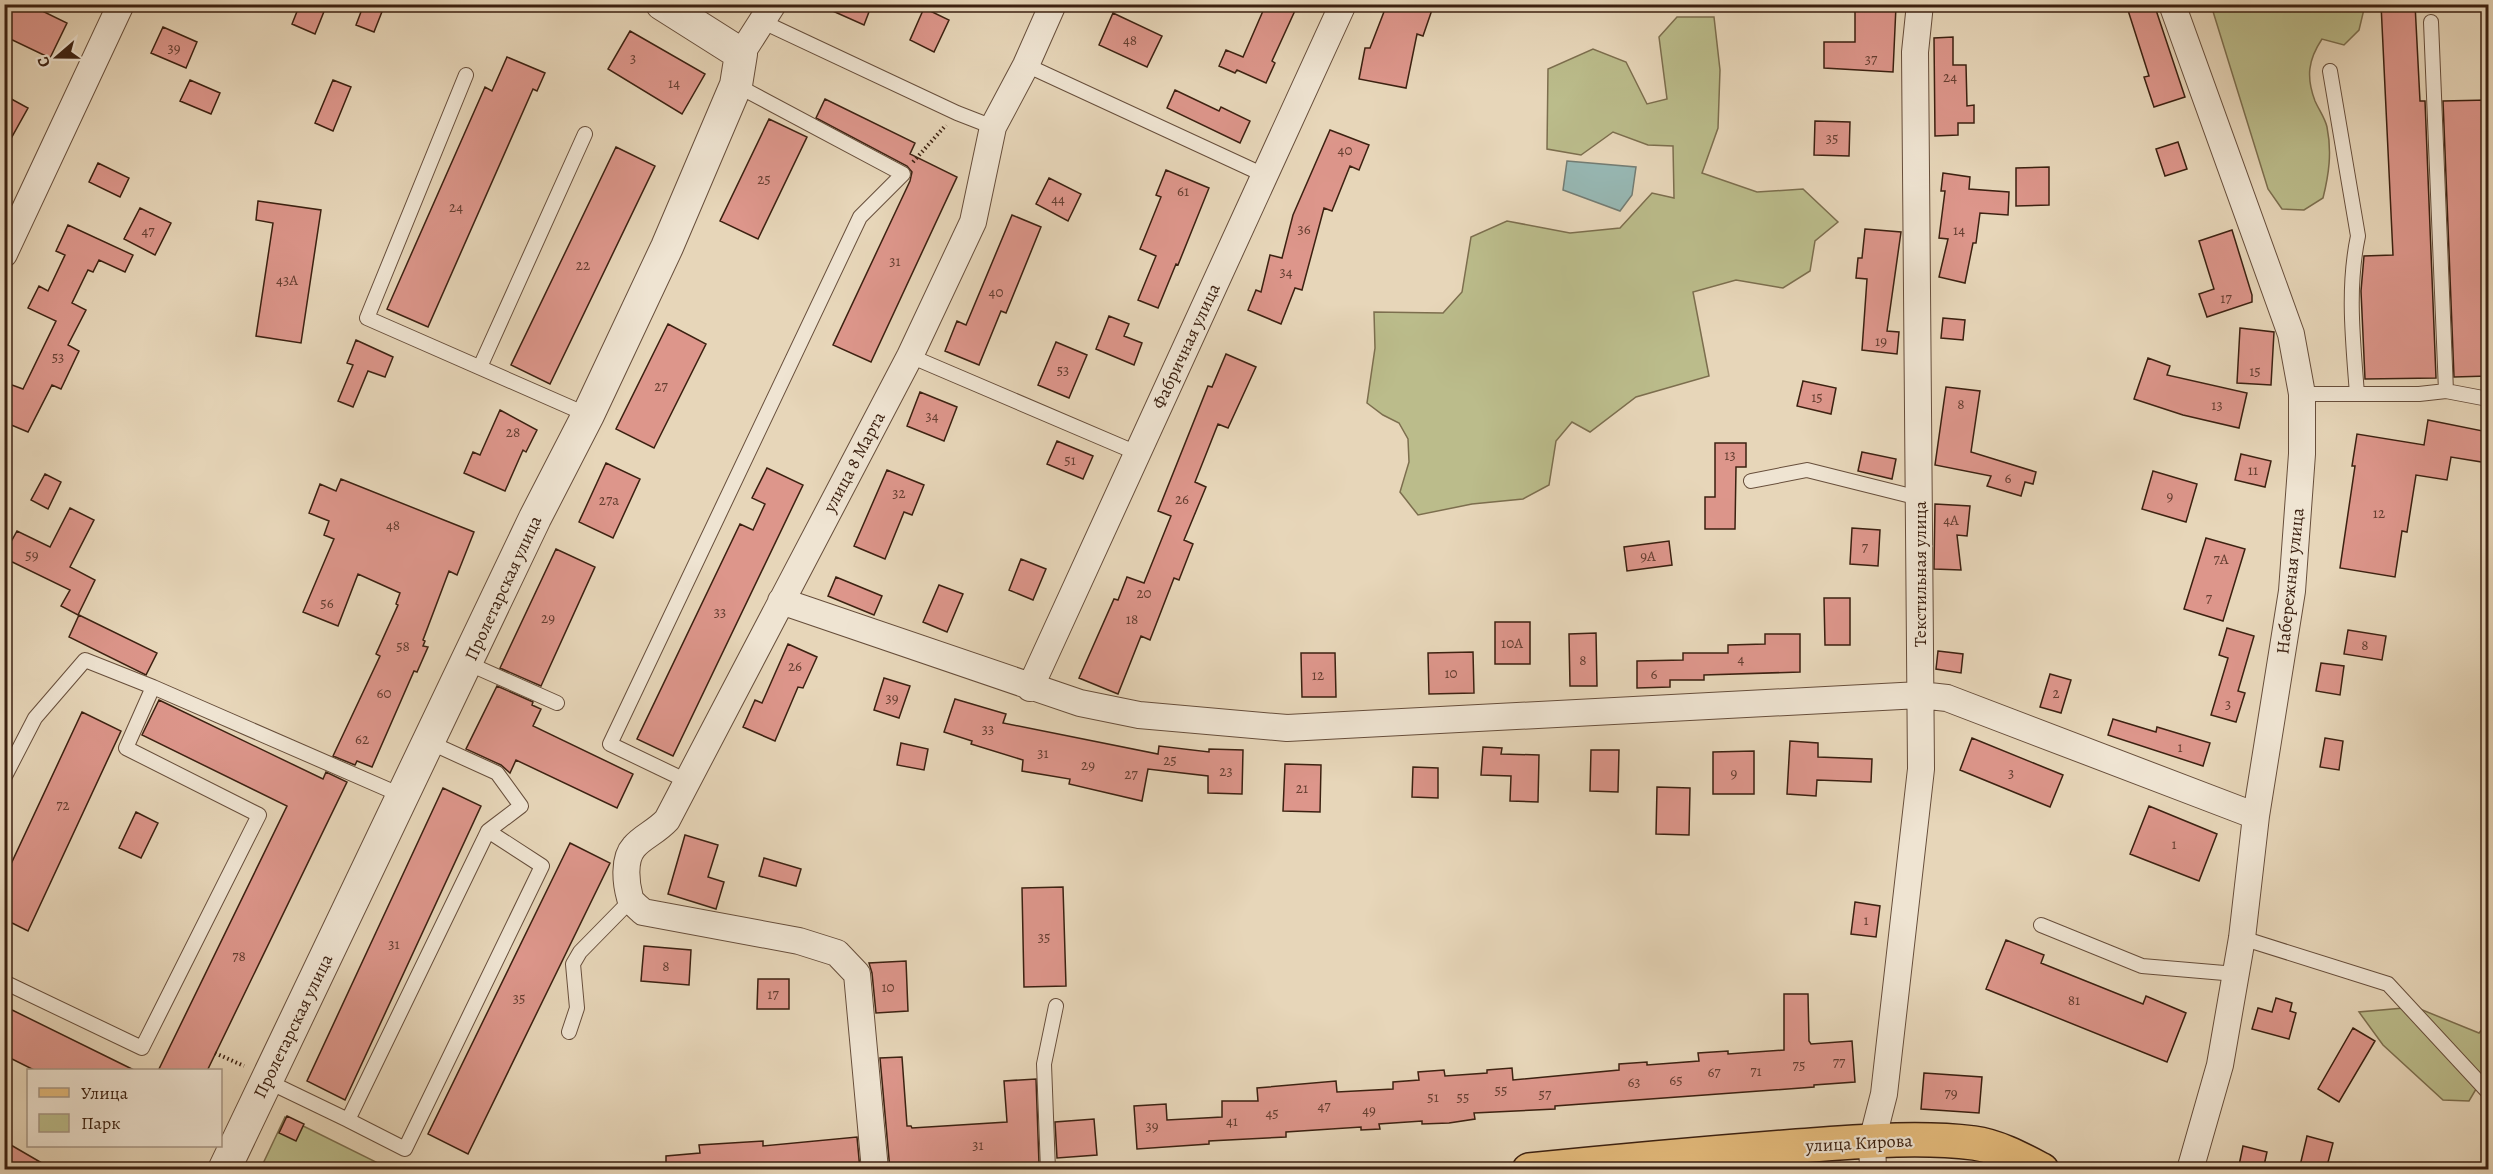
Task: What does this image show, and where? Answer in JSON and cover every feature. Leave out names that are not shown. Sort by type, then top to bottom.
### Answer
[{"type":"main road","name":"улица Кирова","points":[[1529,1170],[1873,1155],[1931,1140],[1977,1143],[2016,1157],[2042,1170]]},
{"type":"street","points":[[4,254],[121,4]]},
{"type":"street","points":[[662,4],[741,54]]},
{"type":"street","name":"улица 8 Марта","points":[[631,900],[626,869],[629,854],[635,845],[656,832],[667,820],[910,356],[973,222],[993,127],[1026,64],[1053,4]]},
{"type":"street","name":"Фабричная улица","points":[[1030,688],[1343,4]]},
{"type":"street","name":"Текстильная улица","points":[[1873,1155],[1884,1094],[1922,769],[1916,52],[1920,4]]},
{"type":"street","name":"Набережная улица","points":[[2172,4],[2291,334],[2302,394],[2302,453],[2292,591],[2256,816],[2242,938],[2220,1065],[2190,1170]]},
{"type":"street","name":"Пролетарская улица","points":[[224,1170],[255,1073],[403,796],[535,518],[588,415],[668,247],[736,85],[741,54],[768,13]]},
{"type":"street","points":[[781,601],[1030,688],[1080,703],[1139,715],[1287,728],[1920,695],[1947,698],[2256,816]]},
{"type":"street","points":[[631,900],[643,912],[799,941],[837,953],[857,974],[875,1170]]},
{"type":"lane","points":[[768,13],[957,113],[993,127]]},
{"type":"lane","points":[[2431,22],[2446,391]]},
{"type":"lane","points":[[1026,64],[1264,175]]},
{"type":"lane","points":[[2330,71],[2358,236],[2354,258],[2351,320],[2357,394]]},
{"type":"lane","points":[[466,75],[367,318],[588,415]]},
{"type":"lane","points":[[687,781],[610,744],[860,217],[903,174],[736,85]]},
{"type":"lane","points":[[480,367],[585,134]]},
{"type":"lane","points":[[910,356],[1137,453]]},
{"type":"lane","points":[[2302,394],[2420,394],[2446,391],[2488,399]]},
{"type":"lane","points":[[1751,481],[1807,470],[1919,498]]},
{"type":"lane","points":[[4,778],[34,718],[85,660],[153,687],[403,796]]},
{"type":"lane","points":[[467,663],[557,703]]},
{"type":"lane","points":[[4,982],[142,1048],[259,815],[126,748],[153,687]]},
{"type":"lane","points":[[348,1120],[488,831],[521,806],[497,773],[429,742]]},
{"type":"lane","points":[[255,1073],[405,1149],[542,866],[488,831]]},
{"type":"lane","points":[[569,1032],[577,1008],[573,964],[580,952],[631,900]]},
{"type":"lane","points":[[2041,926],[2142,966],[2235,974]]},
{"type":"lane","points":[[2242,938],[2388,984],[2488,1092]]},
{"type":"lane","points":[[1048,1170],[1044,1064],[1056,1006]]},
{"type":"path","points":[[903,174],[957,113]]},
{"type":"path","points":[[215,1053],[255,1073]]},
{"type":"green space","points":[[2211,5],[2365,5],[2359,30],[2344,45],[2322,39],[2311,62],[2310,84],[2327,127],[2329,163],[2323,198],[2304,210],[2282,209],[2268,189]]},
{"type":"green space","points":[[1677,17],[1714,17],[1720,70],[1718,128],[1702,173],[1757,192],[1803,189],[1838,222],[1815,241],[1810,271],[1783,288],[1736,280],[1693,292],[1709,376],[1636,397],[1590,432],[1572,422],[1556,441],[1549,485],[1523,499],[1472,504],[1418,515],[1400,492],[1409,462],[1408,439],[1399,423],[1367,403],[1375,348],[1374,312],[1443,313],[1462,292],[1471,237],[1507,221],[1570,233],[1620,228],[1652,193],[1674,198],[1673,146],[1648,145],[1613,132],[1581,155],[1547,149],[1548,69],[1593,49],[1626,62],[1647,104],[1667,99],[1659,37]]},
{"type":"green space","points":[[2415,1007],[2479,1033],[2488,1022],[2488,1069],[2469,1101],[2443,1100],[2383,1045],[2359,1012]]},
{"type":"green space","points":[[285,1117],[378,1163],[375,1169],[260,1170]]},
{"type":"water","points":[[1567,161],[1636,167],[1632,195],[1620,211],[1563,190]]},
{"type":"building","points":[[4,4],[28,4],[67,23],[50,58],[4,36]]},
{"type":"building","points":[[300,4],[327,4],[315,34],[292,24]]},
{"type":"building","points":[[364,4],[385,4],[374,32],[356,25]]},
{"type":"building","points":[[817,4],[872,4],[864,25]]},
{"type":"building","points":[[1266,4],[1298,4],[1272,61],[1275,63],[1266,83],[1237,70],[1235,73],[1219,66],[1226,50],[1243,57]]},
{"type":"building","points":[[1387,4],[1434,4],[1423,36],[1417,34],[1406,88],[1359,79],[1365,48],[1370,48]]},
{"type":"building","points":[[2126,4],[2154,4],[2185,97],[2154,107],[2144,77],[2149,76]]},
{"type":"building","points":[[2381,4],[2415,4],[2420,101],[2425,101],[2436,378],[2365,379],[2361,291],[2364,256],[2393,255]]},
{"type":"building","points":[[1855,5],[1896,6],[1893,72],[1824,68],[1824,42],[1855,42]]},
{"type":"building","points":[[924,8],[949,20],[934,52],[910,40]]},
{"type":"building","points":[[1113,13],[1162,36],[1147,67],[1099,45]]},
{"type":"building","points":[[163,27],[197,42],[186,68],[151,53]]},
{"type":"building","points":[[630,31],[705,74],[682,114],[608,69]]},
{"type":"building","points":[[1953,37],[1953,65],[1966,65],[1967,106],[1974,105],[1974,123],[1958,123],[1958,135],[1935,136],[1934,38]]},
{"type":"building","points":[[507,57],[545,73],[537,91],[533,89],[428,327],[387,309],[485,87],[492,91]]},
{"type":"building","points":[[190,80],[220,93],[211,114],[180,101]]},
{"type":"building","points":[[333,80],[351,87],[333,131],[315,123]]},
{"type":"building","points":[[1175,90],[1219,111],[1221,107],[1250,121],[1240,143],[1167,108]]},
{"type":"building","points":[[4,95],[28,108],[4,151]]},
{"type":"building","points":[[825,99],[915,143],[910,154],[957,177],[871,362],[833,345],[910,181],[912,172],[907,166],[816,118]]},
{"type":"building","points":[[2488,100],[2488,376],[2454,377],[2443,101]]},
{"type":"building","points":[[769,119],[807,137],[758,239],[720,221]]},
{"type":"building","points":[[1815,121],[1850,122],[1849,156],[1814,155]]},
{"type":"building","points":[[1330,130],[1369,145],[1359,170],[1350,166],[1332,211],[1324,208],[1302,290],[1295,288],[1281,324],[1248,310],[1256,290],[1261,292],[1270,255],[1282,258],[1293,215]]},
{"type":"building","points":[[2178,142],[2187,169],[2165,176],[2156,149]]},
{"type":"building","points":[[616,147],[655,166],[550,384],[511,365]]},
{"type":"building","points":[[98,163],[129,178],[120,197],[89,182]]},
{"type":"building","points":[[2049,167],[2049,205],[2016,206],[2016,168]]},
{"type":"building","points":[[1166,170],[1209,188],[1158,308],[1138,300],[1156,256],[1140,249],[1161,197],[1156,195]]},
{"type":"building","points":[[1943,173],[1970,177],[1969,189],[2009,192],[2008,215],[1980,213],[1976,243],[1973,243],[1965,283],[1939,277],[1948,239],[1939,238],[1945,191],[1941,191]]},
{"type":"building","points":[[1049,178],[1081,194],[1068,221],[1036,204]]},
{"type":"building","points":[[258,201],[321,210],[301,343],[256,336],[273,223],[256,220]]},
{"type":"building","points":[[140,208],[171,223],[155,255],[124,239]]},
{"type":"building","points":[[1012,215],[1041,227],[1006,313],[1001,311],[979,365],[945,351],[957,321],[966,325]]},
{"type":"building","points":[[68,225],[133,255],[125,272],[99,260],[93,272],[88,270],[72,303],[86,310],[68,345],[79,351],[61,389],[52,385],[28,432],[4,422],[4,382],[23,389],[56,321],[28,308],[39,286],[48,291],[65,255],[56,251]]},
{"type":"building","points":[[1865,229],[1901,232],[1887,331],[1899,332],[1897,354],[1862,350],[1867,279],[1856,278],[1858,258],[1862,258]]},
{"type":"building","points":[[2232,230],[2252,295],[2252,302],[2207,317],[2199,294],[2214,289],[2199,241]]},
{"type":"building","points":[[1109,316],[1129,324],[1124,336],[1142,343],[1134,365],[1096,349]]},
{"type":"building","points":[[1943,318],[1965,320],[1963,340],[1941,338]]},
{"type":"building","points":[[668,324],[706,344],[654,448],[616,429]]},
{"type":"building","points":[[2240,328],[2274,332],[2271,385],[2237,383]]},
{"type":"building","points":[[356,340],[393,357],[385,377],[368,371],[353,407],[338,401],[353,365],[347,363]]},
{"type":"building","points":[[1056,342],[1087,355],[1069,398],[1038,385]]},
{"type":"building","points":[[1226,354],[1256,367],[1228,428],[1218,424],[1195,482],[1206,487],[1184,540],[1193,544],[1179,580],[1174,578],[1150,640],[1141,636],[1118,694],[1079,678],[1114,599],[1118,600],[1127,577],[1144,583],[1171,516],[1158,511],[1208,386],[1212,387]]},
{"type":"building","points":[[2148,358],[2170,366],[2167,375],[2247,393],[2239,428],[2183,415],[2134,399]]},
{"type":"building","points":[[1803,381],[1836,388],[1831,414],[1797,406]]},
{"type":"building","points":[[1946,387],[1980,391],[1971,452],[2036,472],[2033,484],[2025,482],[2021,496],[1987,486],[1991,476],[1935,465]]},
{"type":"building","points":[[920,392],[957,407],[944,441],[907,426]]},
{"type":"building","points":[[500,410],[537,430],[526,452],[523,450],[505,491],[464,473],[473,452],[480,455]]},
{"type":"building","points":[[2428,420],[2488,432],[2488,463],[2451,457],[2447,480],[2416,475],[2407,532],[2402,531],[2395,577],[2340,568],[2355,466],[2352,466],[2357,434],[2424,445]]},
{"type":"building","points":[[1057,441],[1093,456],[1083,479],[1047,464]]},
{"type":"building","points":[[1715,443],[1746,443],[1746,467],[1736,467],[1735,529],[1705,529],[1705,497],[1715,497]]},
{"type":"building","points":[[1862,452],[1896,459],[1892,479],[1858,471]]},
{"type":"building","points":[[2241,454],[2271,461],[2265,487],[2235,480]]},
{"type":"building","points":[[606,463],[640,479],[613,538],[579,522]]},
{"type":"building","points":[[767,468],[803,485],[673,756],[637,739],[740,524],[753,530],[765,504],[752,498]]},
{"type":"building","points":[[887,470],[924,485],[912,515],[904,512],[885,559],[854,546]]},
{"type":"building","points":[[2153,471],[2197,484],[2186,522],[2142,509]]},
{"type":"building","points":[[45,474],[61,482],[48,509],[31,500]]},
{"type":"building","points":[[341,479],[474,532],[457,575],[449,571],[423,640],[425,641],[423,646],[428,647],[417,672],[414,671],[372,767],[357,761],[355,765],[333,756],[380,656],[376,654],[398,605],[396,604],[400,593],[358,574],[338,626],[303,612],[334,539],[324,535],[329,521],[309,513],[320,484],[336,491]]},
{"type":"building","points":[[1935,504],[1970,506],[1967,536],[1957,535],[1961,570],[1934,569]]},
{"type":"building","points":[[70,508],[94,520],[70,567],[95,580],[78,615],[61,606],[70,590],[4,558],[4,536],[12,540],[17,531],[50,547]]},
{"type":"building","points":[[1852,528],[1880,530],[1878,566],[1850,564]]},
{"type":"building","points":[[2206,538],[2245,549],[2223,621],[2184,609]]},
{"type":"building","points":[[1669,541],[1672,565],[1627,571],[1624,547]]},
{"type":"building","points":[[556,549],[595,567],[541,686],[500,668]]},
{"type":"building","points":[[1021,559],[1046,569],[1033,600],[1009,590]]},
{"type":"building","points":[[836,577],[882,596],[874,615],[828,596]]},
{"type":"building","points":[[939,585],[963,594],[947,632],[923,622]]},
{"type":"building","points":[[1824,598],[1850,598],[1850,645],[1825,645]]},
{"type":"building","points":[[79,615],[157,653],[146,675],[69,637]]},
{"type":"building","points":[[1495,622],[1530,622],[1530,664],[1495,664]]},
{"type":"building","points":[[2227,628],[2254,636],[2238,691],[2245,693],[2236,722],[2211,715],[2228,658],[2219,655]]},
{"type":"building","points":[[2348,630],[2386,636],[2382,660],[2344,654]]},
{"type":"building","points":[[1596,633],[1597,686],[1570,686],[1569,634]]},
{"type":"building","points":[[1765,634],[1800,634],[1800,672],[1704,675],[1704,680],[1670,680],[1670,687],[1637,688],[1637,661],[1683,660],[1683,653],[1728,653],[1728,645],[1765,644]]},
{"type":"building","points":[[788,644],[817,657],[803,688],[798,687],[775,741],[743,727],[755,700],[762,703]]},
{"type":"building","points":[[1938,651],[1963,654],[1961,673],[1936,669]]},
{"type":"building","points":[[1473,652],[1474,693],[1429,694],[1428,653]]},
{"type":"building","points":[[1301,653],[1335,653],[1336,697],[1302,697]]},
{"type":"building","points":[[2321,663],[2344,666],[2340,695],[2316,691]]},
{"type":"building","points":[[2050,674],[2071,680],[2061,713],[2040,707]]},
{"type":"building","points":[[884,678],[910,686],[899,718],[874,710]]},
{"type":"building","points":[[497,686],[533,702],[532,705],[541,709],[533,726],[633,774],[617,808],[516,760],[510,773],[501,765],[466,749]]},
{"type":"building","points":[[955,699],[1006,714],[1003,723],[1158,754],[1159,746],[1209,752],[1209,749],[1243,750],[1242,794],[1208,793],[1208,776],[1148,769],[1142,801],[1069,784],[1070,779],[1022,771],[1023,760],[971,744],[972,741],[944,732]]},
{"type":"building","points":[[159,700],[323,779],[326,772],[347,782],[208,1069],[159,1069],[287,806],[142,735]]},
{"type":"building","points":[[82,712],[121,731],[28,931],[4,919],[4,879]]},
{"type":"building","points":[[2113,719],[2156,732],[2157,727],[2210,743],[2203,766],[2108,735]]},
{"type":"building","points":[[1972,738],[2063,775],[2050,807],[1960,770]]},
{"type":"building","points":[[2325,738],[2343,741],[2339,770],[2320,767]]},
{"type":"building","points":[[1790,741],[1818,743],[1818,757],[1872,759],[1871,782],[1817,780],[1816,796],[1787,794]]},
{"type":"building","points":[[901,743],[928,749],[924,770],[897,765]]},
{"type":"building","points":[[1483,747],[1502,748],[1501,754],[1539,755],[1538,802],[1510,801],[1511,776],[1481,775]]},
{"type":"building","points":[[1591,750],[1619,750],[1618,792],[1590,791]]},
{"type":"building","points":[[1754,751],[1754,794],[1713,794],[1713,752]]},
{"type":"building","points":[[1285,764],[1321,765],[1320,812],[1283,811]]},
{"type":"building","points":[[1413,767],[1438,768],[1438,798],[1412,797]]},
{"type":"building","points":[[1657,787],[1690,788],[1689,835],[1656,834]]},
{"type":"building","points":[[443,788],[481,806],[345,1100],[307,1081]]},
{"type":"building","points":[[2149,806],[2217,834],[2199,881],[2130,854]]},
{"type":"building","points":[[136,812],[158,823],[141,858],[119,848]]},
{"type":"building","points":[[685,835],[718,845],[708,877],[724,882],[716,909],[668,894]]},
{"type":"building","points":[[570,843],[610,863],[468,1154],[428,1134]]},
{"type":"building","points":[[764,858],[801,869],[796,886],[759,876]]},
{"type":"building","points":[[1063,887],[1066,986],[1024,987],[1022,888]]},
{"type":"building","points":[[1855,902],[1880,906],[1876,937],[1851,934]]},
{"type":"building","points":[[2006,940],[2044,955],[2041,963],[2143,1004],[2146,996],[2186,1013],[2167,1062],[1986,989]]},
{"type":"building","points":[[644,946],[691,950],[689,985],[641,981]]},
{"type":"building","points":[[906,961],[908,1011],[876,1013],[869,963]]},
{"type":"building","points":[[758,979],[789,979],[789,1009],[757,1009]]},
{"type":"building","points":[[1784,994],[1808,994],[1809,1041],[1811,1044],[1852,1041],[1855,1082],[1555,1106],[1555,1109],[1474,1113],[1475,1119],[1449,1123],[1422,1124],[1422,1121],[1379,1124],[1380,1129],[1361,1130],[1361,1127],[1286,1132],[1286,1137],[1209,1141],[1209,1144],[1137,1149],[1134,1106],[1166,1104],[1167,1120],[1222,1117],[1222,1101],[1258,1101],[1257,1088],[1336,1081],[1337,1092],[1393,1089],[1393,1082],[1419,1080],[1418,1072],[1444,1070],[1445,1076],[1487,1073],[1487,1070],[1512,1068],[1513,1080],[1619,1070],[1619,1064],[1647,1062],[1647,1065],[1699,1061],[1698,1053],[1728,1051],[1728,1054],[1784,1050]]},
{"type":"building","points":[[2276,998],[2292,1003],[2290,1011],[2296,1013],[2289,1039],[2252,1029],[2258,1008],[2272,1012]]},
{"type":"building","points":[[4,1006],[132,1069],[32,1069],[4,1055]]},
{"type":"building","points":[[2353,1028],[2375,1041],[2339,1102],[2318,1089]]},
{"type":"building","points":[[902,1057],[907,1126],[912,1128],[1007,1122],[1004,1081],[1036,1079],[1039,1164],[954,1170],[890,1170],[880,1058]]},
{"type":"building","points":[[1924,1073],[1982,1077],[1979,1113],[1921,1109]]},
{"type":"building","points":[[287,1116],[304,1124],[296,1141],[279,1133]]},
{"type":"building","points":[[1094,1119],[1097,1155],[1057,1158],[1055,1122]]},
{"type":"building","points":[[2307,1136],[2333,1143],[2326,1170],[2299,1170]]},
{"type":"building","points":[[857,1137],[860,1170],[666,1170],[666,1156],[700,1153],[699,1145],[763,1141],[763,1146]]},
{"type":"building","points":[[4,1141],[54,1170],[4,1170]]},
{"type":"building","points":[[2243,1146],[2267,1152],[2263,1170],[2238,1170]]}]
